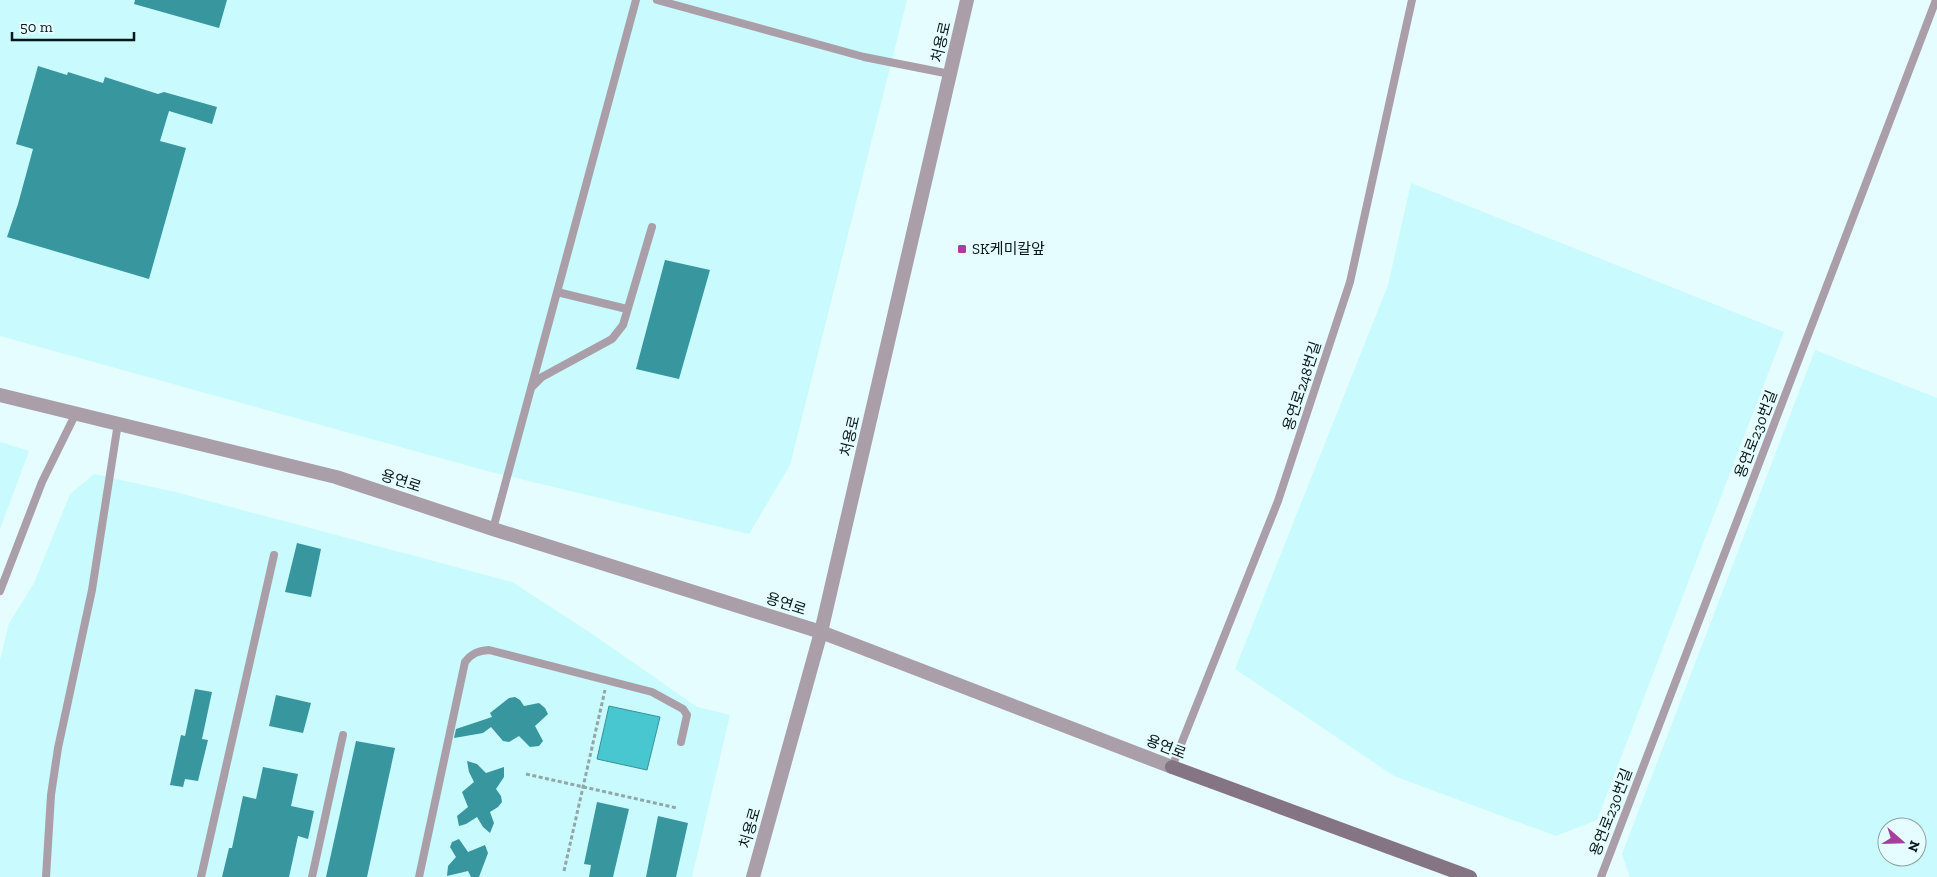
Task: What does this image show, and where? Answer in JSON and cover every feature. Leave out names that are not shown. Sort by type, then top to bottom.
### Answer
[{"type":"main road","name":"용연로","points":[[1172,766],[1470,877]]},
{"type":"street","name":"처용로","points":[[753,877],[821,632],[967,0]]},
{"type":"street","name":"용연로","points":[[0,394],[336,477],[493,529],[821,632],[1172,766]]},
{"type":"lane","points":[[493,529],[636,0]]},
{"type":"lane","points":[[657,0],[864,57],[950,74]]},
{"type":"lane","name":"용연로248번길","points":[[1172,766],[1278,501],[1350,282],[1412,0]]},
{"type":"lane","name":"용연로230번길","points":[[1601,877],[1936,0]]},
{"type":"lane","points":[[531,389],[542,377],[612,339],[622,325],[652,226]]},
{"type":"lane","points":[[557,292],[627,310]]},
{"type":"lane","points":[[0,591],[42,482],[76,413]]},
{"type":"lane","points":[[46,877],[51,795],[58,748],[92,590],[118,423]]},
{"type":"lane","points":[[201,877],[274,555]]},
{"type":"lane","points":[[419,877],[465,662],[478,651],[489,650],[652,692],[683,709],[687,715],[681,742]]},
{"type":"lane","points":[[312,877],[344,735]]},
{"type":"path","points":[[564,871],[607,680]]},
{"type":"path","points":[[526,774],[677,808]]},
{"type":"shaded area","points":[[0,0],[907,0],[790,465],[749,534],[487,471],[0,336]]},
{"type":"shaded area","points":[[1411,183],[1784,332],[1597,820],[1556,836],[1394,776],[1235,669],[1388,285]]},
{"type":"shaded area","points":[[1815,350],[1937,398],[1937,877],[1630,877],[1622,854]]},
{"type":"shaded area","points":[[0,442],[29,451],[0,529]]},
{"type":"shaded area","points":[[94,474],[175,492],[512,582],[588,631],[697,707],[730,715],[692,877],[0,877],[0,660],[9,623],[34,583],[70,494]]},
{"type":"water","points":[[609,706],[660,717],[647,770],[597,759]]},
{"type":"building","points":[[135,0],[227,0],[219,28],[134,4]]},
{"type":"building","points":[[38,66],[67,75],[68,72],[103,83],[105,77],[158,94],[164,92],[217,107],[212,124],[169,111],[160,141],[186,148],[149,279],[7,237],[33,149],[16,144]]},
{"type":"building","points":[[665,260],[710,270],[679,379],[636,369]]},
{"type":"building","points":[[297,543],[321,549],[311,597],[285,592]]},
{"type":"building","points":[[195,689],[212,692],[202,739],[208,740],[198,781],[185,779],[183,787],[170,785],[181,735],[185,736]]},
{"type":"building","points":[[276,695],[311,703],[303,733],[269,726]]},
{"type":"building","points":[[515,697],[524,706],[539,703],[548,714],[535,726],[543,741],[539,746],[530,747],[519,736],[509,742],[503,741],[491,727],[483,733],[454,738],[456,729],[492,717],[490,713],[509,698]]},
{"type":"building","points":[[356,741],[395,748],[367,877],[326,877]]},
{"type":"building","points":[[467,761],[477,764],[486,773],[504,767],[504,777],[496,789],[501,796],[502,802],[490,812],[494,823],[490,833],[483,827],[477,817],[459,826],[457,816],[468,807],[462,792],[474,782],[469,772]]},
{"type":"building","points":[[263,767],[298,774],[291,806],[314,811],[308,839],[298,836],[289,877],[222,877],[229,848],[232,848],[243,796],[256,799]]},
{"type":"building","points":[[597,802],[629,809],[613,877],[589,877],[591,865],[584,864]]},
{"type":"building","points":[[658,816],[688,823],[676,877],[646,877]]},
{"type":"building","points":[[459,839],[468,852],[485,845],[488,853],[479,877],[471,877],[468,871],[447,876],[448,866],[456,857],[450,847],[452,842]]},
{"type":"place","name":"SK케미칼앞","points":[[962,249]]}]
